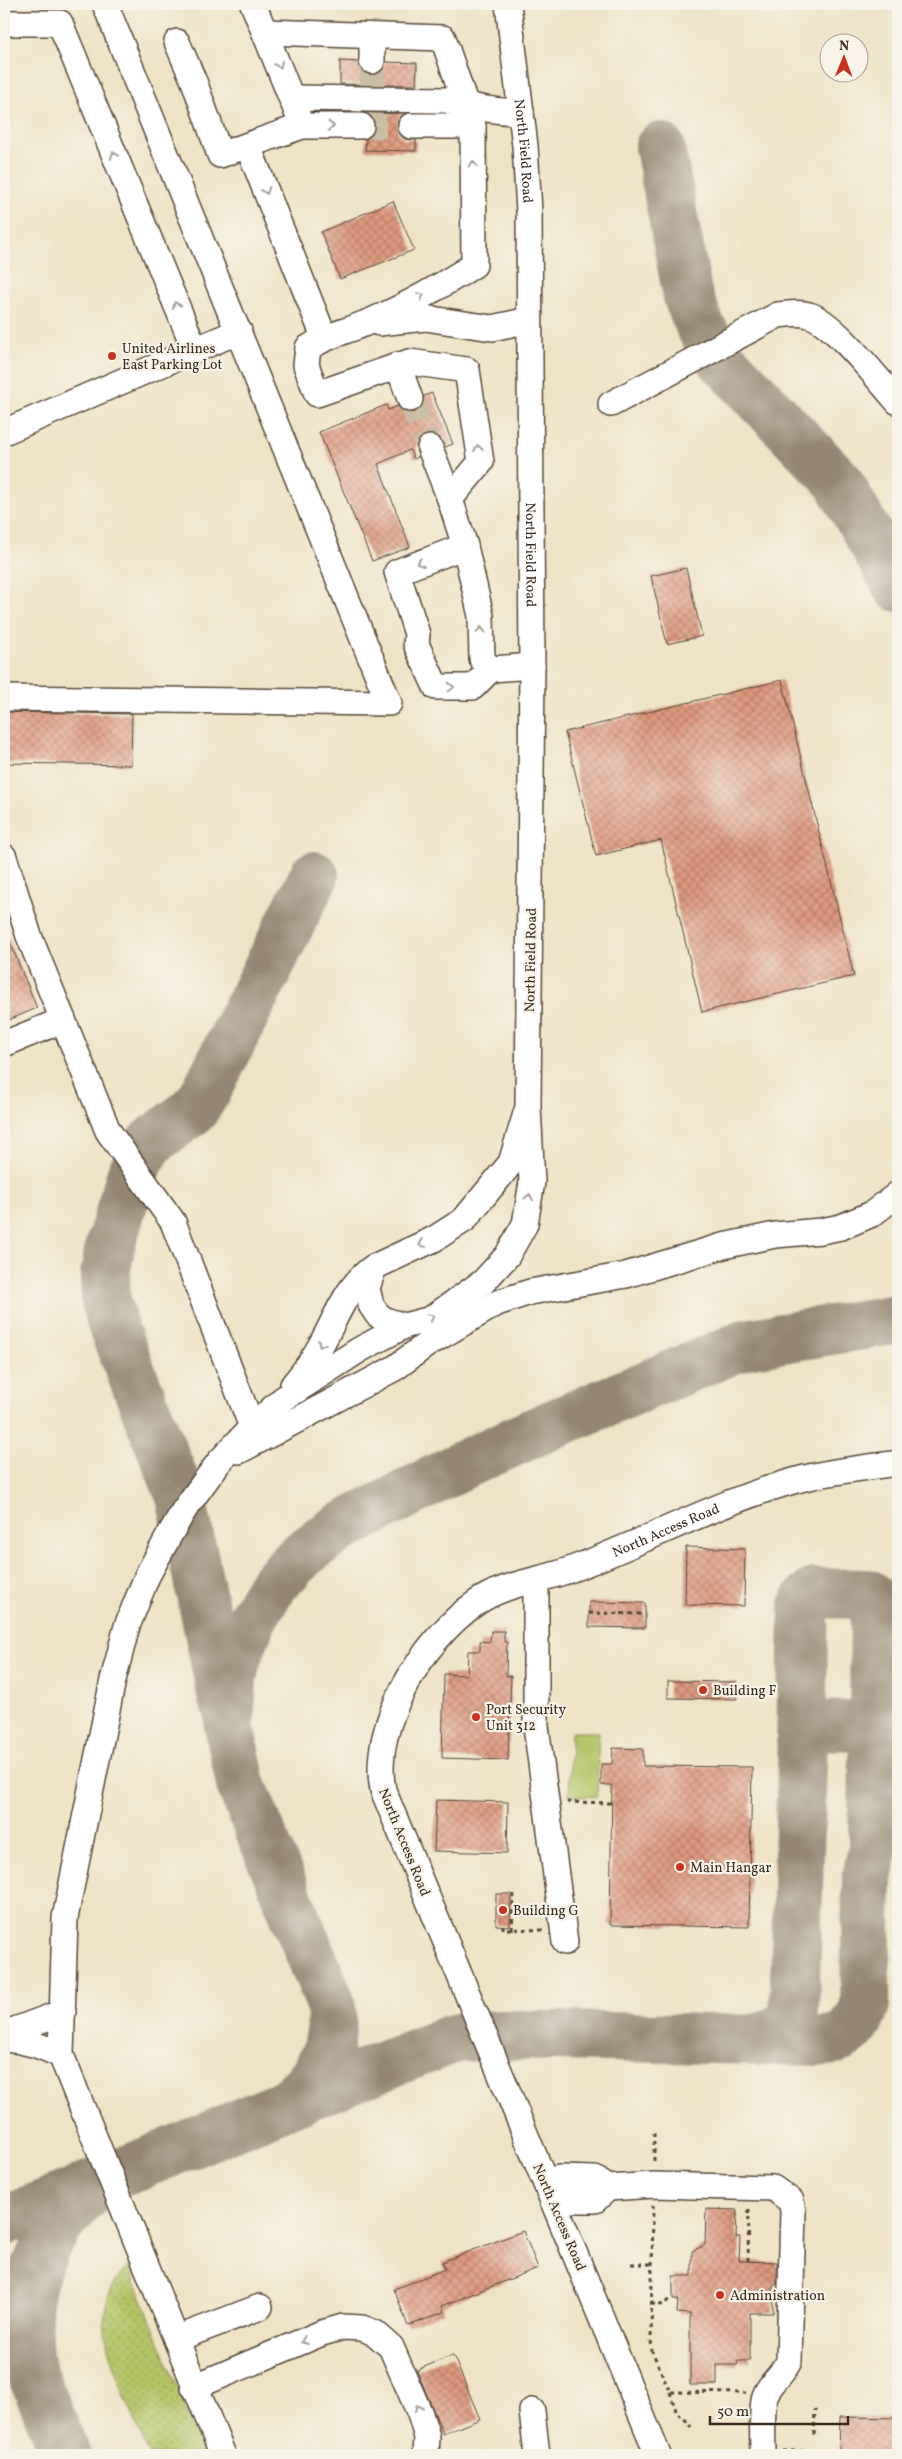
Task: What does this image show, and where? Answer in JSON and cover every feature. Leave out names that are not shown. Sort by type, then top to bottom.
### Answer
[{"type":"street","points":[[4,698],[389,703],[105,4]]},
{"type":"street","points":[[253,4],[293,98],[302,126]]},
{"type":"street","name":"North Field Road","points":[[283,1399],[359,1350],[404,1326],[431,1319],[483,1282],[507,1256],[525,1224],[532,1182],[528,1108],[532,666],[530,211],[521,112],[508,4]]},
{"type":"street","points":[[4,23],[60,24],[195,350]]},
{"type":"street","points":[[266,32],[443,38],[470,116],[474,266],[440,287],[362,325],[324,338],[308,348],[306,365],[317,394],[409,362],[467,370],[481,462],[450,499]]},
{"type":"street","points":[[372,36],[372,61]]},
{"type":"street","points":[[177,42],[195,84],[220,155],[302,126],[361,126]]},
{"type":"street","points":[[293,98],[373,96],[446,100],[470,116]]},
{"type":"street","points":[[411,126],[470,116],[521,112]]},
{"type":"street","points":[[248,146],[324,338]]},
{"type":"street","points":[[611,404],[778,315],[796,313],[812,315],[832,329],[898,402]]},
{"type":"street","points":[[362,325],[425,318],[492,328],[530,320]]},
{"type":"street","points":[[4,432],[239,331]]},
{"type":"street","points":[[398,365],[410,400]]},
{"type":"street","points":[[430,448],[466,546],[481,616],[482,659],[491,669]]},
{"type":"street","points":[[466,546],[397,572],[417,634],[416,644],[436,687],[473,687],[491,669],[532,666]]},
{"type":"street","points":[[4,857],[29,936],[108,1131],[173,1222],[252,1427]]},
{"type":"street","points":[[4,1044],[63,1020]]},
{"type":"street","name":"North Field Road","points":[[283,1399],[308,1367],[352,1288],[361,1276],[374,1267],[434,1239],[464,1220],[501,1178],[511,1163],[528,1108]]},
{"type":"street","points":[[218,1462],[395,1368],[426,1345],[497,1303],[530,1292],[626,1275],[723,1246],[775,1235],[821,1231],[841,1227],[872,1214],[898,1194]]},
{"type":"street","points":[[374,1267],[367,1288],[371,1305],[385,1320],[404,1326]]},
{"type":"street","points":[[223,2455],[61,2055],[65,1918],[113,1680],[127,1626],[148,1576],[184,1510],[218,1462],[283,1399]]},
{"type":"street","name":"North Access Road","points":[[658,2455],[387,1798],[380,1774],[380,1755],[385,1736],[413,1673],[437,1638],[450,1624],[479,1601],[495,1592],[580,1566],[775,1487],[816,1476],[898,1463]]},
{"type":"street","points":[[536,1581],[536,1726],[565,1937]]},
{"type":"street","points":[[4,2034],[63,2012]]},
{"type":"street","points":[[4,2039],[22,2040],[38,2044],[61,2055]]},
{"type":"street","points":[[551,2194],[559,2178],[595,2179],[608,2188],[654,2185],[773,2188],[791,2201],[793,2210],[788,2361],[784,2372],[771,2385],[764,2398],[763,2453]]},
{"type":"street","points":[[176,2339],[260,2307]]},
{"type":"street","points":[[194,2387],[322,2334],[342,2327],[362,2328],[375,2333],[391,2347],[420,2414],[427,2436],[426,2455]]},
{"type":"street","points":[[532,2412],[537,2455]]},
{"type":"path","points":[[589,1613],[641,1614]]},
{"type":"path","points":[[546,1801],[612,1803]]},
{"type":"path","points":[[512,1930],[514,1890]]},
{"type":"path","points":[[503,1926],[503,1929],[565,1937]]},
{"type":"path","points":[[654,2133],[654,2168]]},
{"type":"path","points":[[654,2196],[651,2304],[652,2350],[677,2414],[684,2418],[691,2427]]},
{"type":"path","points":[[748,2261],[749,2197]]},
{"type":"path","points":[[631,2264],[652,2264]]},
{"type":"path","points":[[651,2304],[664,2305],[669,2299]]},
{"type":"path","points":[[670,2392],[749,2393]]},
{"type":"path","points":[[814,2435],[815,2409]]},
{"type":"path","points":[[763,2453],[812,2452]]},
{"type":"green space","points":[[571,1732],[599,1732],[597,1797],[569,1796]]},
{"type":"green space","points":[[129,2266],[204,2455],[149,2455],[124,2394],[107,2344],[105,2312],[109,2296],[116,2281]]},
{"type":"building","points":[[340,61],[358,62],[364,73],[372,75],[380,73],[386,62],[417,63],[416,85],[340,84]]},
{"type":"building","points":[[368,113],[403,114],[398,119],[398,133],[404,139],[416,140],[416,151],[365,150],[366,139],[373,134],[375,126],[374,119]]},
{"type":"building","points":[[393,201],[414,250],[340,279],[321,232]]},
{"type":"building","points":[[432,393],[453,444],[445,447],[439,437],[425,434],[416,445],[418,457],[414,459],[410,450],[378,464],[410,547],[372,561],[319,432],[386,405],[388,410],[398,406],[407,413],[414,413],[421,408],[424,396]]},
{"type":"building","points":[[686,568],[702,636],[667,644],[651,576]]},
{"type":"building","points":[[782,680],[854,976],[702,1012],[661,840],[596,856],[565,732]]},
{"type":"building","points":[[4,712],[132,714],[131,765],[4,763]]},
{"type":"building","points":[[4,928],[37,1008],[4,1022]]},
{"type":"building","points":[[686,1547],[745,1549],[744,1606],[685,1605]]},
{"type":"building","points":[[589,1602],[645,1603],[645,1628],[589,1627]]},
{"type":"building","name":"Port Security Unit 312","points":[[491,1631],[504,1631],[504,1642],[507,1642],[506,1676],[511,1676],[508,1760],[442,1758],[444,1674],[467,1675],[468,1651],[480,1651],[480,1641],[490,1642]]},
{"type":"building","name":"Building F","points":[[668,1681],[737,1682],[737,1699],[668,1698]]},
{"type":"building","name":"Main Hangar","points":[[613,1748],[643,1749],[643,1766],[752,1767],[749,1927],[610,1925],[612,1785],[601,1785],[601,1764],[612,1764]]},
{"type":"building","points":[[436,1800],[508,1802],[507,1853],[434,1851]]},
{"type":"building","name":"Building G","points":[[496,1894],[511,1894],[510,1926],[496,1925]]},
{"type":"building","name":"Administration","points":[[706,2209],[737,2210],[736,2237],[740,2237],[739,2261],[777,2262],[777,2283],[773,2285],[773,2313],[750,2313],[750,2361],[738,2361],[737,2365],[717,2365],[717,2385],[690,2385],[690,2314],[677,2313],[678,2299],[673,2299],[673,2276],[692,2276],[692,2251],[705,2245]]},
{"type":"building","points":[[523,2231],[538,2268],[442,2306],[444,2312],[408,2326],[394,2289],[445,2269],[442,2262]]},
{"type":"building","points":[[453,2355],[480,2419],[443,2434],[417,2370]]},
{"type":"building","points":[[840,2417],[898,2418],[898,2455],[839,2455]]},
{"type":"taxiway","points":[[660,147],[688,297],[701,328],[719,357],[838,481],[898,587]]},
{"type":"taxiway","points":[[223,1699],[181,1497],[113,1327],[106,1300],[105,1275],[110,1246],[132,1173],[151,1142],[194,1110],[207,1090],[314,876]]},
{"type":"taxiway","points":[[4,2221],[282,2106],[294,2097],[315,2074],[328,2048],[332,2018],[330,2002],[241,1784],[229,1726],[232,1679],[236,1659],[252,1619],[274,1583],[303,1554],[338,1529],[473,1460],[551,1425],[746,1344],[898,1319]]},
{"type":"taxiway","points":[[801,1741],[804,1605],[806,1600],[814,1593],[868,1594],[875,1601],[874,1718],[871,1723],[863,1727]]},
{"type":"taxiway","points":[[289,2103],[461,2037],[503,2035],[825,2041],[840,2038],[856,2024],[865,2004],[867,1878],[873,1847],[874,1739],[866,1729],[839,1725],[815,1726],[808,1728],[803,1734],[794,2011],[783,2027],[754,2039]]},
{"type":"taxiway","points":[[30,2369],[27,2316],[30,2292],[36,2269],[45,2248],[58,2227],[74,2207],[94,2189]]},
{"type":"taxiway","points":[[14,2338],[30,2369],[66,2455]]},
{"type":"tunnel","points":[[372,61],[373,93]]},
{"type":"tunnel","points":[[361,126],[411,126]]},
{"type":"tunnel","points":[[410,399],[430,448]]},
{"type":"place","name":"United Airlines East Parking Lot","points":[[112,356]]},
{"type":"place","name":"Building F","points":[[703,1690]]},
{"type":"place","name":"Port Security Unit 312","points":[[476,1717]]},
{"type":"place","name":"Main Hangar","points":[[680,1867]]},
{"type":"place","name":"Building G","points":[[503,1910]]},
{"type":"place","name":"Administration","points":[[720,2295]]}]
